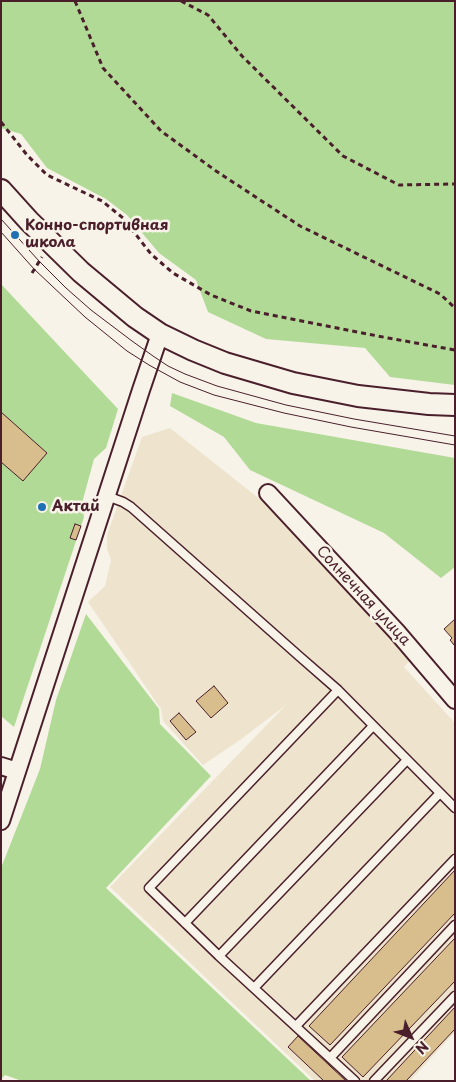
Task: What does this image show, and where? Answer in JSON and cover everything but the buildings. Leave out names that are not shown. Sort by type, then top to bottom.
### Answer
[{"type":"street","points":[[1,190],[29,221],[81,272],[135,317],[160,334],[193,350],[225,363],[293,382],[358,396],[455,406]]},
{"type":"street","points":[[1,821],[9,769],[107,496],[160,334]]},
{"type":"street","name":"Солнечная улица","points":[[268,493],[398,632],[455,700]]},
{"type":"lane","points":[[107,496],[131,507],[338,690],[455,808]]},
{"type":"lane","points":[[338,690],[149,888],[354,1081]]},
{"type":"lane","points":[[185,923],[373,726]]},
{"type":"lane","points":[[220,956],[407,760]]},
{"type":"lane","points":[[254,988],[440,794]]},
{"type":"lane","points":[[296,1026],[455,859]]},
{"type":"lane","points":[[330,1058],[455,924]]},
{"type":"lane","points":[[374,1081],[455,996]]},
{"type":"path","points":[[75,1],[103,68],[161,130],[216,171],[300,226],[440,294],[455,308]]},
{"type":"path","points":[[181,1],[208,15],[242,56],[343,156],[399,185],[455,184]]},
{"type":"path","points":[[1,122],[27,155],[47,175],[102,201],[124,218],[151,254],[173,273],[211,295],[251,311],[455,350]]},
{"type":"path","points":[[32,273],[42,257]]},
{"type":"shaded area","points":[[170,428],[266,504],[411,659],[404,667],[455,723],[455,1032],[410,1081],[315,1081],[110,887],[286,705],[203,765],[163,721],[161,709],[88,602],[105,586],[111,560],[107,549],[107,535],[142,437]]},
{"type":"green space","points":[[1,1],[455,1],[455,385],[390,377],[365,348],[266,339],[208,312],[196,280],[159,253],[127,215],[106,199],[47,168],[21,134],[1,128]]},
{"type":"green space","name":"Актай","points":[[1,284],[118,409],[106,448],[94,459],[82,503],[84,517],[14,727],[1,716]]},
{"type":"green space","points":[[172,393],[256,423],[455,458],[455,567],[441,578],[384,533],[250,470],[224,437],[170,406]]},
{"type":"green space","points":[[86,614],[159,709],[160,724],[211,776],[106,888],[311,1081],[22,1081],[5,1075],[1,1079],[1,868],[40,769],[56,700]]},
{"type":"tram line","points":[[1,219],[66,288],[91,310],[168,366],[217,386],[286,405],[354,419],[455,436]]},
{"type":"tram line","points":[[1,232],[34,269],[85,317],[127,351],[180,382],[214,395],[284,413],[455,445]]},
{"type":"place","name":"Конно-спортивная школа","points":[[15,235]]},
{"type":"place","name":"Актай","points":[[42,507]]}]
